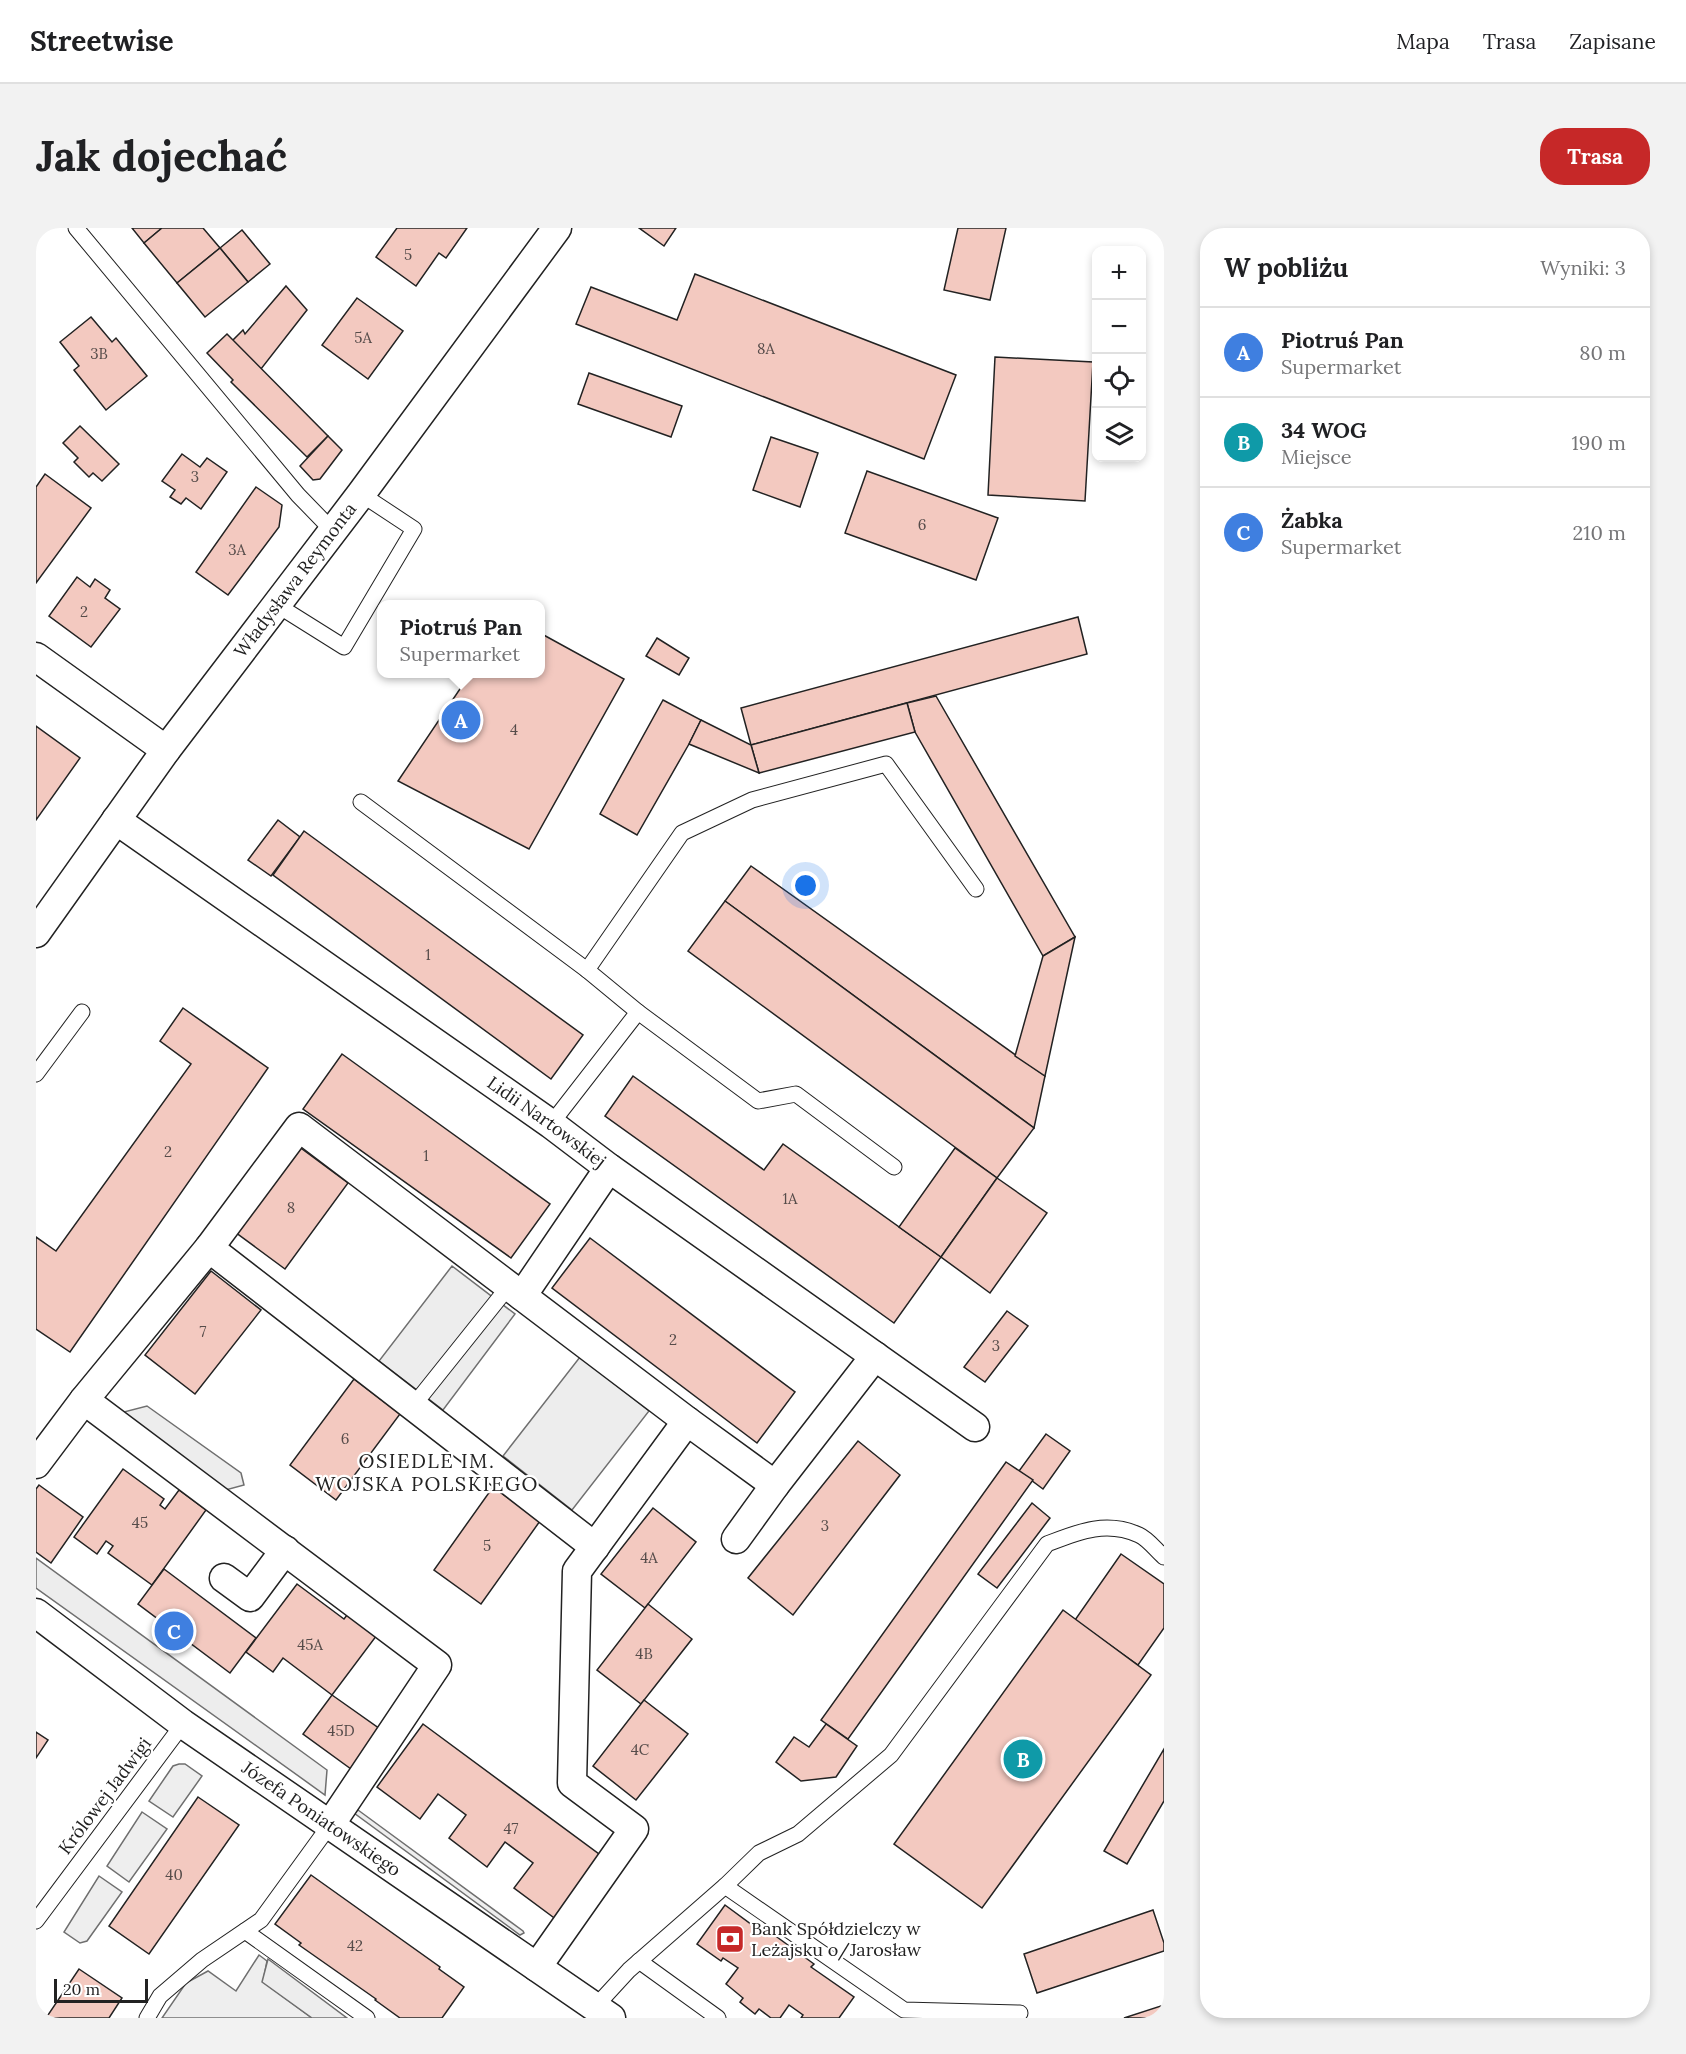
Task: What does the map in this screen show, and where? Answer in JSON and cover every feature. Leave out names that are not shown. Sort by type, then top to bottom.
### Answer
[{"type":"street","name":"Władysława Reymonta","points":[[36,933],[166,750],[361,494],[556,228]]},
{"type":"street","points":[[36,657],[166,750]]},
{"type":"street","name":"Lidii Nartowskiej","points":[[116,820],[551,1124],[609,1168],[975,1427]]},
{"type":"street","points":[[36,1464],[84,1400],[209,1248],[298,1127],[775,1485]]},
{"type":"street","points":[[515,1291],[609,1168]]},
{"type":"street","points":[[209,1248],[595,1547]]},
{"type":"street","points":[[736,1539],[875,1356]]},
{"type":"street","points":[[84,1400],[437,1665],[330,1825]]},
{"type":"street","points":[[537,1967],[634,1829],[572,1783],[578,1571],[687,1421]]},
{"type":"street","points":[[224,1578],[249,1597],[285,1550]]},
{"type":"street","name":"Józefa Poniatowskiego","points":[[36,1613],[183,1724],[603,2012]]},
{"type":"lane","points":[[76,228],[298,495],[333,531]]},
{"type":"lane","points":[[277,605],[344,647],[414,530],[361,494]]},
{"type":"lane","points":[[587,970],[682,833],[752,800],[886,764],[976,889]]},
{"type":"lane","points":[[361,802],[758,1101],[796,1094],[894,1167]]},
{"type":"lane","points":[[36,1074],[82,1012]]},
{"type":"lane","points":[[551,1124],[638,1012]]},
{"type":"lane","points":[[413,1406],[515,1291]]},
{"type":"lane","points":[[603,2012],[639,1961],[759,1853],[798,1834],[891,1755],[1047,1544],[1082,1530],[1110,1528],[1140,1535],[1164,1557]]},
{"type":"lane","name":"Królowej Jadwigi","points":[[36,1921],[183,1724]]},
{"type":"lane","points":[[147,2018],[160,1996],[202,1960],[261,1920],[330,1825]]},
{"type":"lane","points":[[725,1886],[899,2014],[1020,2013]]},
{"type":"lane","points":[[245,1930],[367,2018]]},
{"type":"lane","points":[[639,1961],[718,2018]]},
{"type":"shaded area","points":[[452,1266],[515,1314],[443,1410],[379,1361]]},
{"type":"shaded area","points":[[580,1357],[649,1411],[572,1510],[503,1456]]},
{"type":"shaded area","points":[[147,1406],[241,1473],[244,1485],[222,1491],[116,1414]]},
{"type":"shaded area","points":[[36,1558],[327,1770],[325,1795],[36,1588]]},
{"type":"shaded area","points":[[185,1764],[202,1776],[173,1817],[149,1801],[173,1766]]},
{"type":"shaded area","points":[[358,1810],[524,1933],[520,1935],[354,1813]]},
{"type":"shaded area","points":[[142,1812],[167,1829],[129,1882],[107,1866]]},
{"type":"shaded area","points":[[99,1876],[122,1892],[87,1941],[80,1943],[64,1932]]},
{"type":"shaded area","points":[[259,1955],[267,1961],[263,1982],[312,2018],[162,2018],[186,1983],[208,1971],[236,1991]]},
{"type":"shaded area","points":[[268,1959],[347,2018],[312,2018],[262,1982]]},
{"type":"building","points":[[132,228],[162,228],[144,243]]},
{"type":"building","points":[[162,228],[203,228],[220,248],[177,283],[144,243]]},
{"type":"building","points":[[397,228],[467,228],[446,258],[439,253],[416,286],[376,257]]},
{"type":"building","points":[[639,228],[676,228],[664,246]]},
{"type":"building","points":[[958,228],[1006,228],[990,300],[944,290]]},
{"type":"building","points":[[242,230],[270,264],[248,282],[220,248]]},
{"type":"building","points":[[220,248],[248,282],[205,317],[177,283]]},
{"type":"building","points":[[695,274],[956,375],[924,459],[576,324],[591,287],[677,320]]},
{"type":"building","points":[[286,286],[307,310],[261,369],[232,341],[243,330],[245,334]]},
{"type":"building","points":[[357,298],[403,331],[368,379],[322,345]]},
{"type":"building","points":[[91,317],[112,342],[116,338],[147,376],[106,410],[74,370],[79,366],[60,342]]},
{"type":"building","points":[[227,334],[328,436],[307,457],[231,382],[233,380],[207,353]]},
{"type":"building","points":[[995,357],[1092,362],[1085,501],[988,495]]},
{"type":"building","points":[[589,373],[682,406],[671,437],[578,404]]},
{"type":"building","points":[[80,426],[119,464],[102,481],[93,473],[89,477],[74,462],[78,458],[63,443]]},
{"type":"building","points":[[328,436],[342,450],[320,479],[313,480],[300,466]]},
{"type":"building","points":[[771,437],[818,453],[800,507],[753,490]]},
{"type":"building","points":[[182,454],[200,467],[207,458],[227,472],[201,509],[186,498],[181,504],[170,497],[175,490],[162,481]]},
{"type":"building","points":[[867,471],[998,518],[976,580],[845,533]]},
{"type":"building","points":[[45,474],[91,508],[36,583],[36,487]]},
{"type":"building","points":[[256,487],[282,505],[279,527],[228,595],[196,572]]},
{"type":"building","points":[[77,577],[90,587],[95,579],[110,590],[105,598],[120,609],[91,647],[49,616]]},
{"type":"building","points":[[1078,617],[1087,654],[751,745],[741,708]]},
{"type":"building","points":[[545,636],[624,679],[529,849],[398,781],[467,678],[545,678]]},
{"type":"building","points":[[657,638],[689,658],[679,675],[646,656]]},
{"type":"building","points":[[936,696],[1075,937],[1043,956],[915,732],[907,703]]},
{"type":"building","points":[[663,700],[701,720],[637,835],[600,814]]},
{"type":"building","points":[[907,703],[915,732],[759,773],[751,745]]},
{"type":"building","points":[[701,720],[751,745],[759,773],[689,744]]},
{"type":"building","points":[[36,726],[80,758],[36,820]]},
{"type":"building","points":[[278,820],[300,837],[271,876],[248,860]]},
{"type":"building","points":[[304,831],[583,1035],[551,1079],[273,875]]},
{"type":"building","points":[[751,866],[1045,1076],[1034,1128],[725,901]]},
{"type":"building","points":[[725,901],[1034,1128],[997,1178],[688,951]]},
{"type":"building","points":[[1075,937],[1045,1076],[1015,1056],[1043,956]]},
{"type":"building","points":[[183,1008],[268,1068],[70,1352],[36,1329],[36,1237],[56,1251],[191,1064],[160,1041]]},
{"type":"building","points":[[342,1054],[550,1204],[511,1258],[303,1109]]},
{"type":"building","points":[[633,1076],[764,1170],[783,1144],[941,1257],[894,1323],[605,1116]]},
{"type":"building","points":[[298,1146],[348,1183],[285,1269],[235,1232]]},
{"type":"building","points":[[955,1148],[997,1178],[941,1257],[899,1227]]},
{"type":"building","points":[[997,1178],[1047,1213],[990,1293],[941,1257]]},
{"type":"building","points":[[590,1238],[795,1392],[757,1443],[552,1288]]},
{"type":"building","points":[[211,1271],[261,1310],[195,1394],[145,1355]]},
{"type":"building","points":[[1007,1311],[1028,1326],[985,1382],[964,1367]]},
{"type":"building","points":[[354,1379],[400,1414],[336,1500],[290,1465]]},
{"type":"building","points":[[1046,1434],[1070,1451],[1043,1489],[1019,1471]]},
{"type":"building","points":[[858,1441],[900,1475],[793,1615],[748,1578]]},
{"type":"building","points":[[1006,1462],[1033,1480],[848,1739],[821,1720]]},
{"type":"building","points":[[123,1469],[164,1499],[160,1505],[165,1509],[179,1490],[206,1510],[152,1585],[108,1553],[113,1546],[106,1541],[97,1554],[74,1537]]},
{"type":"building","points":[[39,1485],[83,1517],[51,1563],[36,1552],[36,1489]]},
{"type":"building","points":[[493,1487],[540,1521],[481,1604],[434,1570]]},
{"type":"building","points":[[1032,1503],[1050,1518],[997,1588],[978,1574]]},
{"type":"building","points":[[653,1508],[696,1542],[645,1608],[601,1574]]},
{"type":"building","points":[[1121,1554],[1164,1584],[1164,1628],[1138,1665],[1075,1620]]},
{"type":"building","points":[[164,1569],[256,1638],[230,1673],[138,1604]]},
{"type":"building","points":[[297,1584],[344,1619],[351,1610],[380,1631],[332,1695],[283,1658],[273,1672],[246,1652]]},
{"type":"building","points":[[648,1604],[692,1639],[641,1704],[597,1670]]},
{"type":"building","points":[[1063,1610],[1151,1675],[982,1908],[894,1844]]},
{"type":"building","points":[[332,1695],[380,1729],[351,1769],[303,1734]]},
{"type":"building","points":[[644,1700],[688,1734],[636,1800],[593,1766]]},
{"type":"building","points":[[423,1724],[603,1857],[557,1920],[514,1888],[533,1863],[505,1842],[487,1867],[449,1838],[466,1815],[438,1794],[420,1819],[377,1787]]},
{"type":"building","points":[[826,1724],[857,1746],[836,1777],[801,1781],[776,1762],[794,1737],[809,1747]]},
{"type":"building","points":[[36,1732],[48,1740],[36,1758]]},
{"type":"building","points":[[1164,1749],[1164,1801],[1127,1864],[1104,1851]]},
{"type":"building","points":[[198,1797],[239,1825],[149,1954],[109,1926]]},
{"type":"building","points":[[311,1875],[440,1967],[439,1969],[464,1987],[442,2018],[400,2018],[299,1945],[301,1943],[275,1924]]},
{"type":"building","points":[[725,1905],[767,1936],[770,1932],[814,1964],[811,1967],[854,1997],[839,2018],[801,2018],[803,2015],[789,2005],[780,2018],[771,2018],[759,2009],[755,2014],[740,2002],[743,1998],[726,1984],[738,1968],[723,1958],[721,1961],[697,1944]]},
{"type":"building","points":[[1153,1910],[1164,1943],[1164,1951],[1037,1993],[1024,1954]]},
{"type":"building","points":[[79,1969],[122,1998],[109,2018],[46,2018]]},
{"type":"building","points":[[1164,2005],[1164,2018],[1124,2018]]},
{"type":"place","name":"Piotruś Pan","points":[[461,720]]},
{"type":"place","name":"Żabka","points":[[174,1631]]},
{"type":"place","name":"34 WOG","points":[[1023,1759]]},
{"type":"place","name":"Bank Spółdzielczy w Leżajsku o/Jarosław","points":[[730,1939]]},
{"type":"district","name":"OSIEDLE IM. WOJSKA POLSKIEGO","points":[[427,1472]]}]
